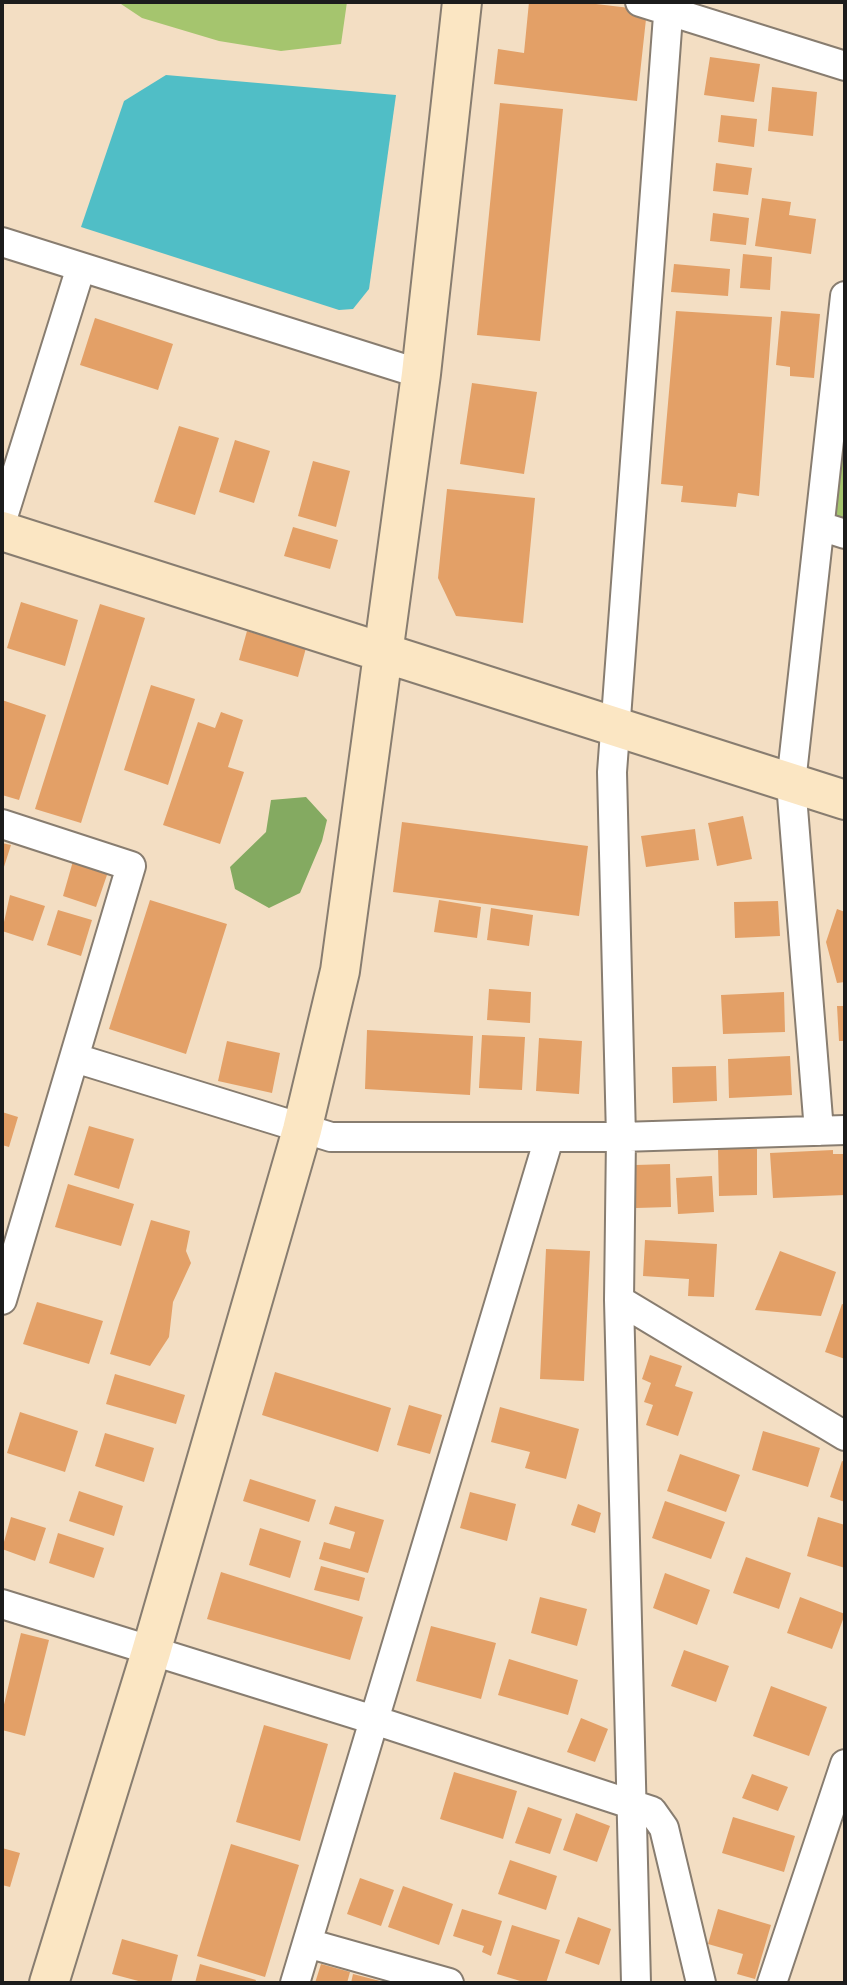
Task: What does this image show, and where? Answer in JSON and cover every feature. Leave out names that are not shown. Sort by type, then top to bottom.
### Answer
[{"type":"street","points":[[49,1983],[151,1652],[302,1130],[340,971],[421,374],[461,2]]},
{"type":"street","points":[[640,2],[669,6],[845,66]]},
{"type":"street","points":[[636,1983],[619,1300],[621,1137],[612,772],[669,6]]},
{"type":"street","points":[[2,242],[421,374]]},
{"type":"street","points":[[2,520],[80,267]]},
{"type":"street","points":[[75,1058],[331,1137],[549,1138],[832,1131],[792,783],[833,530],[845,298]]},
{"type":"street","points":[[2,531],[385,651],[845,800]]},
{"type":"street","points":[[2,824],[131,866],[2,1300]]},
{"type":"street","points":[[295,1983],[549,1138]]},
{"type":"street","points":[[619,1300],[845,1436]]},
{"type":"street","points":[[2,1604],[632,1802],[652,1811],[664,1828],[701,1983]]},
{"type":"street","points":[[772,1983],[845,1764]]},
{"type":"street","points":[[307,1943],[449,1983]]},
{"type":"green space","points":[[118,2],[347,2],[341,44],[281,51],[219,41],[142,18]]},
{"type":"green space","points":[[845,299],[845,534],[820,526]]},
{"type":"green space","points":[[306,797],[327,820],[322,841],[300,893],[269,908],[235,889],[230,867],[266,832],[271,800]]},
{"type":"water","points":[[166,75],[396,95],[369,289],[353,309],[339,310],[81,227],[124,101]]},
{"type":"building","points":[[529,2],[579,2],[647,10],[637,101],[494,84],[498,49],[524,53]]},
{"type":"building","points":[[710,57],[760,64],[754,102],[704,95]]},
{"type":"building","points":[[772,87],[817,92],[813,136],[768,131]]},
{"type":"building","points":[[500,103],[563,109],[540,341],[477,335]]},
{"type":"building","points":[[721,115],[757,119],[754,147],[718,142]]},
{"type":"building","points":[[716,163],[752,168],[748,195],[713,191]]},
{"type":"building","points":[[762,198],[791,202],[789,215],[816,219],[811,254],[755,246]]},
{"type":"building","points":[[713,213],[749,218],[746,245],[710,241]]},
{"type":"building","points":[[743,254],[772,257],[770,290],[740,288]]},
{"type":"building","points":[[674,264],[730,269],[728,296],[671,292]]},
{"type":"building","points":[[676,311],[772,317],[759,496],[738,493],[736,507],[681,502],[683,486],[661,484]]},
{"type":"building","points":[[781,311],[820,314],[814,378],[790,376],[790,367],[776,365]]},
{"type":"building","points":[[95,318],[173,344],[158,390],[80,365]]},
{"type":"building","points":[[472,383],[537,392],[524,474],[460,464]]},
{"type":"building","points":[[179,426],[219,438],[195,515],[154,502]]},
{"type":"building","points":[[235,440],[270,451],[254,503],[219,492]]},
{"type":"building","points":[[313,461],[350,471],[336,527],[298,516]]},
{"type":"building","points":[[447,489],[535,498],[523,623],[456,616],[438,578]]},
{"type":"building","points":[[293,527],[338,540],[330,569],[284,556]]},
{"type":"building","points":[[21,602],[78,620],[65,666],[7,648]]},
{"type":"building","points":[[100,604],[145,618],[81,823],[35,809]]},
{"type":"building","points":[[247,631],[306,648],[298,677],[239,660]]},
{"type":"building","points":[[151,685],[195,699],[168,785],[124,770]]},
{"type":"building","points":[[2,700],[46,715],[19,800],[2,795]]},
{"type":"building","points":[[221,712],[243,720],[228,767],[244,772],[220,844],[163,825],[198,722],[215,728]]},
{"type":"building","points":[[743,816],[752,859],[717,866],[708,823]]},
{"type":"building","points":[[402,822],[588,846],[579,916],[393,892]]},
{"type":"building","points":[[695,829],[699,860],[646,867],[641,836]]},
{"type":"building","points":[[2,843],[11,845],[2,873]]},
{"type":"building","points":[[73,861],[108,872],[96,907],[63,896]]},
{"type":"building","points":[[10,895],[45,906],[33,941],[2,931]]},
{"type":"building","points":[[150,900],[227,924],[186,1054],[109,1029]]},
{"type":"building","points":[[439,900],[481,907],[477,938],[434,932]]},
{"type":"building","points":[[778,901],[780,936],[735,938],[734,902]]},
{"type":"building","points":[[491,908],[533,915],[529,946],[487,940]]},
{"type":"building","points":[[837,909],[845,912],[845,982],[837,983],[826,942]]},
{"type":"building","points":[[58,910],[92,920],[81,956],[47,945]]},
{"type":"building","points":[[489,989],[531,992],[530,1023],[487,1020]]},
{"type":"building","points":[[784,992],[785,1032],[723,1034],[721,995]]},
{"type":"building","points":[[837,1006],[845,1006],[845,1041],[839,1041]]},
{"type":"building","points":[[367,1030],[473,1036],[470,1095],[365,1089]]},
{"type":"building","points":[[482,1035],[525,1037],[522,1090],[479,1088]]},
{"type":"building","points":[[539,1038],[582,1041],[579,1094],[536,1091]]},
{"type":"building","points":[[227,1041],[280,1053],[272,1093],[218,1081]]},
{"type":"building","points":[[790,1056],[792,1095],[729,1098],[728,1059]]},
{"type":"building","points":[[716,1066],[717,1101],[673,1103],[672,1067]]},
{"type":"building","points":[[2,1112],[18,1117],[9,1147],[2,1145]]},
{"type":"building","points":[[89,1126],[134,1139],[119,1189],[74,1175]]},
{"type":"building","points":[[718,1149],[757,1149],[757,1195],[719,1196]]},
{"type":"building","points":[[833,1150],[833,1154],[845,1154],[845,1195],[773,1198],[770,1153]]},
{"type":"building","points":[[670,1164],[671,1207],[636,1208],[635,1165]]},
{"type":"building","points":[[712,1176],[714,1212],[678,1214],[676,1178]]},
{"type":"building","points":[[68,1184],[134,1204],[121,1246],[55,1227]]},
{"type":"building","points":[[151,1220],[190,1231],[186,1251],[191,1263],[173,1302],[169,1337],[150,1366],[110,1354]]},
{"type":"building","points":[[645,1240],[717,1244],[714,1297],[688,1296],[689,1279],[643,1276]]},
{"type":"building","points":[[546,1249],[590,1251],[584,1381],[540,1379]]},
{"type":"building","points":[[780,1251],[836,1272],[821,1316],[755,1310]]},
{"type":"building","points":[[37,1302],[103,1321],[89,1364],[23,1344]]},
{"type":"building","points":[[842,1304],[845,1305],[845,1359],[825,1352]]},
{"type":"building","points":[[650,1355],[682,1366],[675,1386],[693,1392],[678,1436],[646,1425],[653,1405],[644,1402],[651,1383],[642,1379]]},
{"type":"building","points":[[275,1372],[391,1408],[378,1452],[262,1415]]},
{"type":"building","points":[[115,1374],[185,1395],[176,1424],[106,1404]]},
{"type":"building","points":[[409,1405],[442,1415],[430,1454],[397,1445]]},
{"type":"building","points":[[500,1407],[579,1429],[566,1479],[525,1468],[530,1452],[491,1442]]},
{"type":"building","points":[[20,1412],[78,1431],[65,1472],[7,1453]]},
{"type":"building","points":[[763,1431],[820,1448],[808,1487],[752,1470]]},
{"type":"building","points":[[105,1433],[154,1448],[144,1482],[95,1466]]},
{"type":"building","points":[[680,1454],[740,1475],[726,1512],[667,1491]]},
{"type":"building","points":[[842,1461],[845,1462],[845,1502],[830,1497]]},
{"type":"building","points":[[250,1479],[316,1500],[309,1522],[243,1501]]},
{"type":"building","points":[[79,1491],[123,1506],[114,1536],[69,1521]]},
{"type":"building","points":[[470,1492],[516,1504],[507,1541],[460,1528]]},
{"type":"building","points":[[665,1501],[725,1522],[711,1559],[652,1538]]},
{"type":"building","points":[[578,1504],[601,1513],[595,1533],[571,1525]]},
{"type":"building","points":[[335,1506],[384,1520],[368,1573],[319,1559],[324,1542],[350,1549],[355,1532],[329,1524]]},
{"type":"building","points":[[11,1517],[46,1528],[35,1561],[2,1549]]},
{"type":"building","points":[[818,1517],[845,1525],[845,1568],[807,1556]]},
{"type":"building","points":[[260,1528],[301,1541],[290,1578],[249,1565]]},
{"type":"building","points":[[58,1533],[104,1548],[94,1578],[49,1563]]},
{"type":"building","points":[[746,1557],[791,1573],[779,1609],[733,1593]]},
{"type":"building","points":[[321,1566],[365,1578],[359,1601],[314,1590]]},
{"type":"building","points":[[221,1572],[363,1617],[350,1660],[207,1619]]},
{"type":"building","points":[[665,1573],[710,1590],[697,1625],[653,1608]]},
{"type":"building","points":[[540,1597],[587,1609],[577,1646],[531,1633]]},
{"type":"building","points":[[800,1597],[845,1614],[832,1649],[787,1633]]},
{"type":"building","points":[[431,1626],[496,1643],[481,1699],[416,1681]]},
{"type":"building","points":[[21,1633],[49,1640],[25,1736],[2,1730],[2,1713]]},
{"type":"building","points":[[684,1650],[729,1666],[716,1702],[671,1686]]},
{"type":"building","points":[[509,1659],[578,1680],[568,1715],[498,1695]]},
{"type":"building","points":[[771,1686],[827,1707],[809,1756],[753,1736]]},
{"type":"building","points":[[581,1718],[608,1729],[595,1762],[567,1752]]},
{"type":"building","points":[[264,1725],[328,1744],[300,1841],[236,1822]]},
{"type":"building","points":[[454,1772],[517,1791],[503,1839],[440,1819]]},
{"type":"building","points":[[752,1774],[788,1787],[778,1811],[742,1798]]},
{"type":"building","points":[[528,1807],[562,1819],[550,1854],[515,1843]]},
{"type":"building","points":[[576,1813],[610,1826],[597,1862],[563,1850]]},
{"type":"building","points":[[733,1817],[795,1836],[784,1872],[722,1853]]},
{"type":"building","points":[[231,1844],[299,1865],[265,1977],[197,1956]]},
{"type":"building","points":[[2,1848],[20,1853],[10,1887],[2,1885]]},
{"type":"building","points":[[510,1860],[557,1876],[546,1910],[498,1894]]},
{"type":"building","points":[[360,1878],[394,1890],[381,1926],[347,1914]]},
{"type":"building","points":[[403,1886],[453,1904],[439,1945],[388,1927]]},
{"type":"building","points":[[462,1909],[502,1921],[491,1956],[482,1952],[484,1946],[453,1936]]},
{"type":"building","points":[[718,1909],[771,1925],[755,1979],[737,1974],[743,1954],[708,1944]]},
{"type":"building","points":[[578,1917],[611,1929],[599,1965],[565,1953]]},
{"type":"building","points":[[512,1925],[560,1940],[546,1983],[527,1983],[497,1974]]},
{"type":"building","points":[[122,1939],[178,1955],[171,1983],[146,1983],[112,1974]]},
{"type":"building","points":[[200,1964],[256,1980],[255,1983],[195,1983]]},
{"type":"building","points":[[321,1964],[350,1972],[347,1983],[315,1983]]},
{"type":"building","points":[[353,1974],[384,1982],[384,1983],[351,1983]]}]
